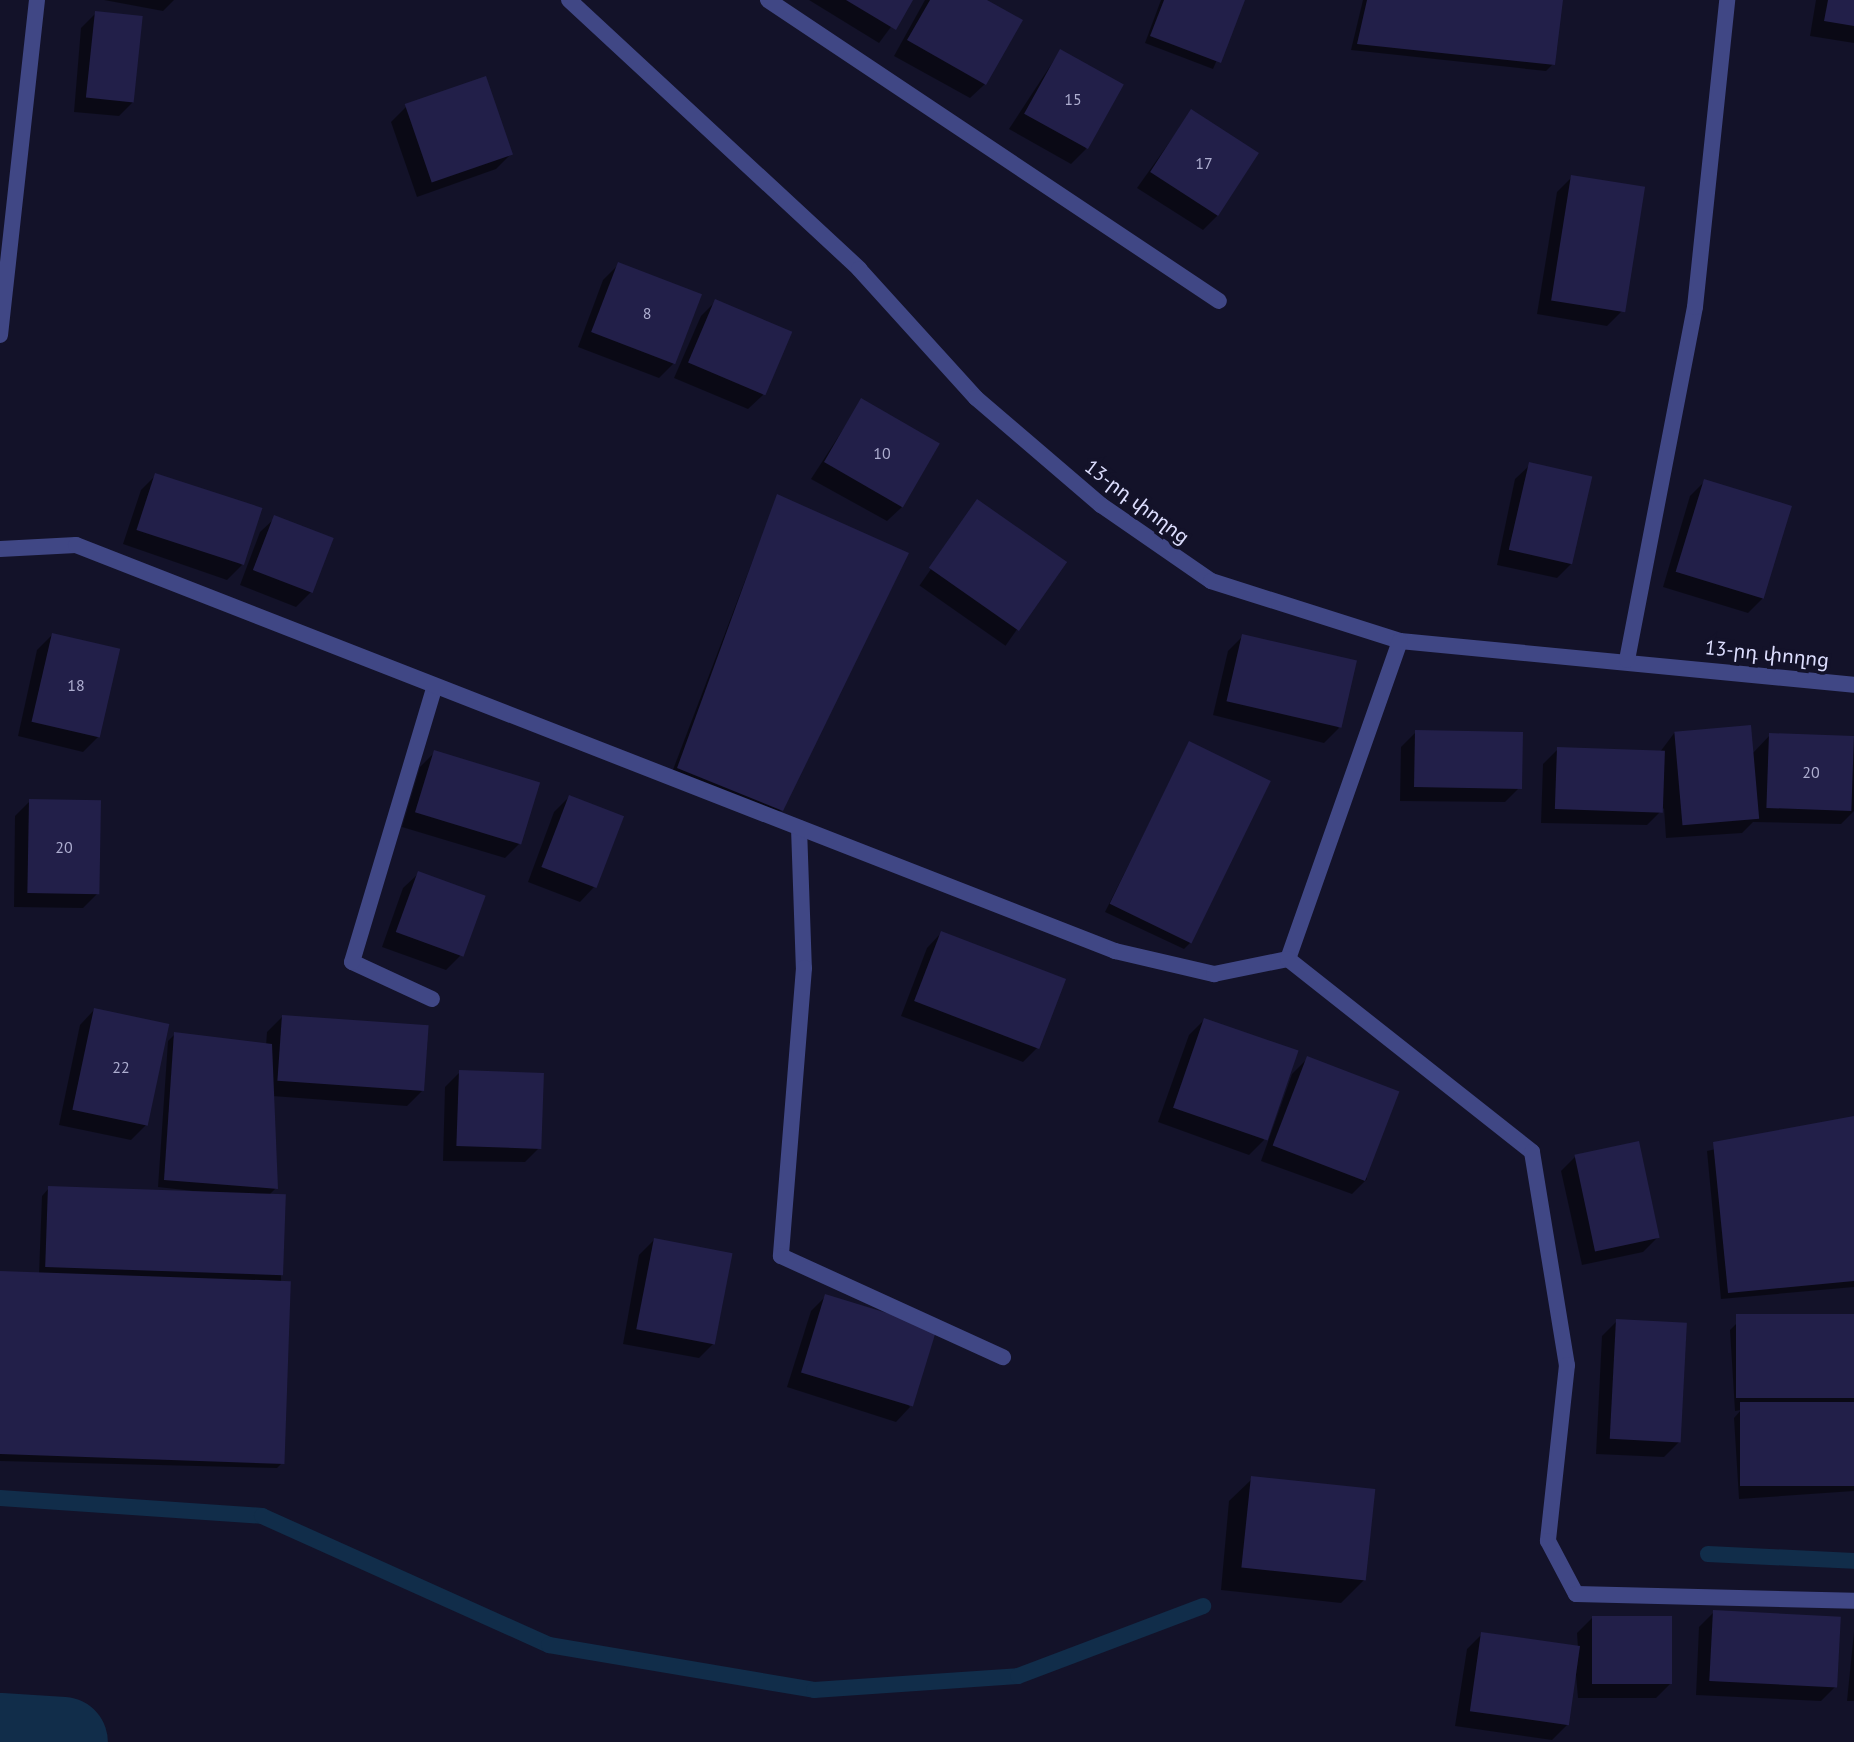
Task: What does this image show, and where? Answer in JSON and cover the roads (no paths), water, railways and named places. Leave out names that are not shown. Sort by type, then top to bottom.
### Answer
[{"type":"street","points":[[0,335],[37,0]]},
{"type":"street","name":"13-րդ փողոց","points":[[569,0],[859,269],[976,398],[1101,505],[1211,581],[1400,641],[1512,657],[1627,660],[1854,685]]},
{"type":"street","points":[[768,0],[1219,301]]},
{"type":"street","points":[[1627,660],[1695,307],[1727,0]]},
{"type":"street","points":[[0,549],[76,545],[1115,951],[1214,974],[1288,959],[1532,1152],[1567,1365],[1548,1541],[1576,1594],[1854,1601]]},
{"type":"street","points":[[1288,959],[1400,641]]},
{"type":"street","points":[[432,999],[352,962],[435,686]]},
{"type":"street","points":[[799,828],[804,968],[781,1256],[1003,1357]]},
{"type":"waterway","points":[[0,1498],[262,1516],[549,1645],[814,1690],[1018,1676],[1203,1606]]},
{"type":"waterway","points":[[1708,1554],[1854,1561]]},
{"type":"waterway","points":[[0,1738],[63,1742]]}]
